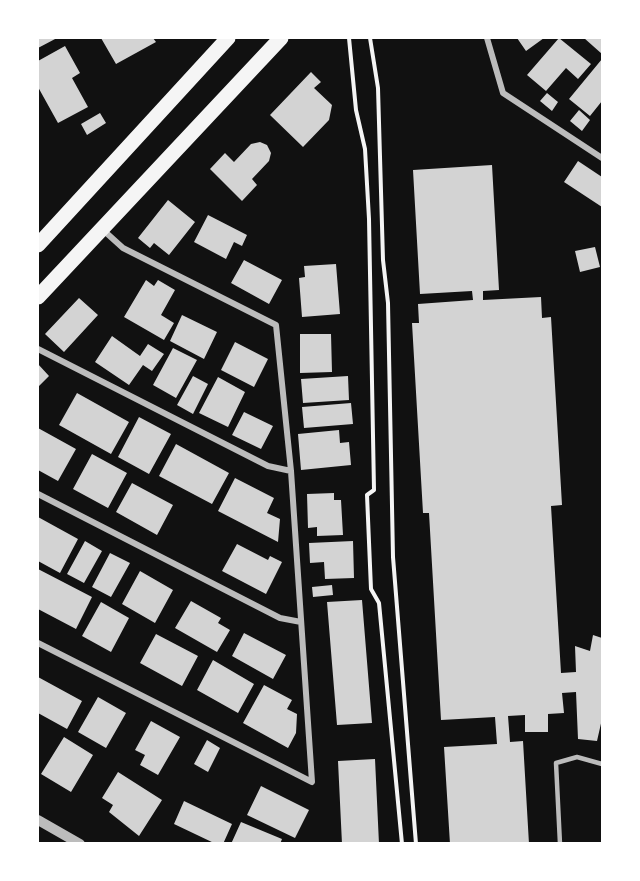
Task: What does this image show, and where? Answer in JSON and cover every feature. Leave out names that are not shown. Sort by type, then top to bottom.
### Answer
[{"type":"main road","points":[[38,245],[228,38]]},
{"type":"main road","points":[[38,297],[281,38]]},
{"type":"street","points":[[487,38],[503,93],[603,158]]},
{"type":"street","points":[[38,643],[312,782],[291,471],[276,325],[123,248],[101,229]]},
{"type":"street","points":[[38,349],[268,466],[291,471]]},
{"type":"street","points":[[38,494],[280,618],[301,622]]},
{"type":"street","points":[[38,820],[80,843]]},
{"type":"lane","points":[[560,843],[556,763],[577,757],[603,764]]},
{"type":"path","points":[[349,38],[356,110],[365,149],[368,207],[374,490],[367,495],[371,589],[379,603],[402,843]]},
{"type":"path","points":[[370,38],[378,88],[382,260],[388,303],[393,557],[416,843]]},
{"type":"building","points":[[38,38],[57,38],[38,48]]},
{"type":"building","points":[[101,38],[153,38],[156,42],[116,64]]},
{"type":"building","points":[[517,38],[544,38],[526,51]]},
{"type":"building","points":[[559,38],[591,64],[578,79],[566,68],[546,91],[527,75]]},
{"type":"building","points":[[584,38],[602,38],[602,54]]},
{"type":"building","points":[[65,46],[80,73],[72,78],[88,107],[58,123],[38,87],[38,61]]},
{"type":"building","points":[[602,59],[602,101],[590,116],[569,99]]},
{"type":"building","points":[[311,72],[321,82],[314,88],[332,105],[329,120],[303,147],[270,115]]},
{"type":"building","points":[[547,93],[558,102],[552,111],[540,101]]},
{"type":"building","points":[[579,110],[590,120],[582,131],[570,121]]},
{"type":"building","points":[[100,113],[106,123],[87,135],[81,124]]},
{"type":"building","points":[[260,142],[267,145],[271,153],[269,161],[252,179],[257,185],[242,201],[210,169],[225,153],[234,162],[251,144]]},
{"type":"building","points":[[578,161],[602,177],[602,207],[564,182]]},
{"type":"building","points":[[492,165],[499,290],[483,291],[483,300],[541,297],[542,318],[551,317],[562,505],[551,506],[561,673],[576,672],[575,646],[590,651],[593,635],[602,638],[602,719],[597,741],[578,739],[576,692],[562,693],[564,713],[548,714],[548,732],[525,732],[525,715],[508,716],[510,742],[523,741],[529,844],[450,844],[444,747],[497,744],[495,717],[441,720],[429,513],[423,513],[412,323],[419,323],[418,304],[473,300],[472,291],[420,294],[413,170]]},
{"type":"building","points":[[168,200],[195,222],[169,255],[154,243],[150,248],[138,238]]},
{"type":"building","points":[[208,215],[247,235],[242,246],[234,242],[226,259],[194,242]]},
{"type":"building","points":[[595,247],[600,267],[580,272],[575,251]]},
{"type":"building","points":[[244,260],[282,280],[269,304],[231,283]]},
{"type":"building","points":[[336,264],[340,314],[302,317],[299,278],[305,277],[304,266]]},
{"type":"building","points":[[146,280],[154,286],[158,280],[175,290],[161,315],[174,323],[164,340],[124,317]]},
{"type":"building","points":[[79,298],[98,315],[64,352],[45,334]]},
{"type":"building","points":[[182,315],[217,332],[204,359],[170,341]]},
{"type":"building","points":[[300,334],[331,334],[332,372],[300,373]]},
{"type":"building","points":[[112,336],[140,356],[148,344],[164,354],[152,371],[143,365],[129,385],[95,362]]},
{"type":"building","points":[[235,342],[268,359],[254,387],[221,370]]},
{"type":"building","points":[[173,348],[197,360],[176,398],[153,385]]},
{"type":"building","points":[[38,364],[49,376],[38,387]]},
{"type":"building","points":[[193,376],[208,384],[193,414],[177,405]]},
{"type":"building","points":[[348,376],[349,400],[303,403],[301,379]]},
{"type":"building","points":[[218,377],[245,392],[228,427],[199,413]]},
{"type":"building","points":[[77,393],[129,422],[111,454],[59,425]]},
{"type":"building","points":[[351,403],[353,424],[304,428],[302,407]]},
{"type":"building","points":[[244,412],[273,426],[261,449],[232,435]]},
{"type":"building","points":[[139,417],[171,434],[149,474],[118,457]]},
{"type":"building","points":[[38,428],[76,449],[58,481],[38,470]]},
{"type":"building","points":[[339,430],[340,443],[349,442],[351,465],[301,470],[298,434]]},
{"type":"building","points":[[176,444],[229,473],[212,504],[159,476]]},
{"type":"building","points":[[92,454],[127,473],[108,508],[73,489]]},
{"type":"building","points":[[235,478],[274,498],[267,513],[280,519],[278,542],[218,511]]},
{"type":"building","points":[[132,483],[173,505],[157,535],[116,512]]},
{"type":"building","points":[[334,493],[334,500],[341,500],[343,535],[317,536],[317,527],[308,528],[307,494]]},
{"type":"building","points":[[38,517],[78,539],[60,573],[38,561]]},
{"type":"building","points":[[85,541],[102,551],[84,583],[67,574]]},
{"type":"building","points":[[353,541],[354,578],[325,579],[324,562],[310,563],[309,543]]},
{"type":"building","points":[[237,544],[268,560],[270,556],[282,562],[266,594],[222,571]]},
{"type":"building","points":[[110,553],[130,563],[111,597],[92,587]]},
{"type":"building","points":[[38,569],[92,597],[76,629],[38,609]]},
{"type":"building","points":[[140,571],[173,590],[155,623],[122,604]]},
{"type":"building","points":[[332,585],[333,595],[313,597],[312,587]]},
{"type":"building","points":[[362,600],[372,723],[337,725],[327,602]]},
{"type":"building","points":[[191,601],[221,618],[218,623],[230,630],[217,652],[175,628]]},
{"type":"building","points":[[101,602],[129,618],[111,652],[82,636]]},
{"type":"building","points":[[244,633],[286,655],[273,679],[232,656]]},
{"type":"building","points":[[156,634],[198,656],[182,686],[140,663]]},
{"type":"building","points":[[213,660],[254,684],[238,713],[197,690]]},
{"type":"building","points":[[38,677],[82,701],[67,729],[38,713]]},
{"type":"building","points":[[264,685],[292,700],[287,709],[297,714],[296,733],[288,748],[243,723]]},
{"type":"building","points":[[98,697],[126,713],[106,748],[78,732]]},
{"type":"building","points":[[151,721],[180,737],[158,775],[140,765],[145,755],[135,750]]},
{"type":"building","points":[[64,737],[93,755],[71,792],[41,774]]},
{"type":"building","points":[[207,740],[220,748],[208,772],[194,764]]},
{"type":"building","points":[[375,759],[379,844],[342,844],[338,761]]},
{"type":"building","points":[[118,772],[162,800],[139,836],[109,812],[113,805],[102,798]]},
{"type":"building","points":[[261,786],[309,810],[295,838],[247,815]]},
{"type":"building","points":[[184,801],[232,824],[223,844],[216,844],[174,824]]},
{"type":"building","points":[[241,822],[282,839],[280,844],[231,844]]}]
